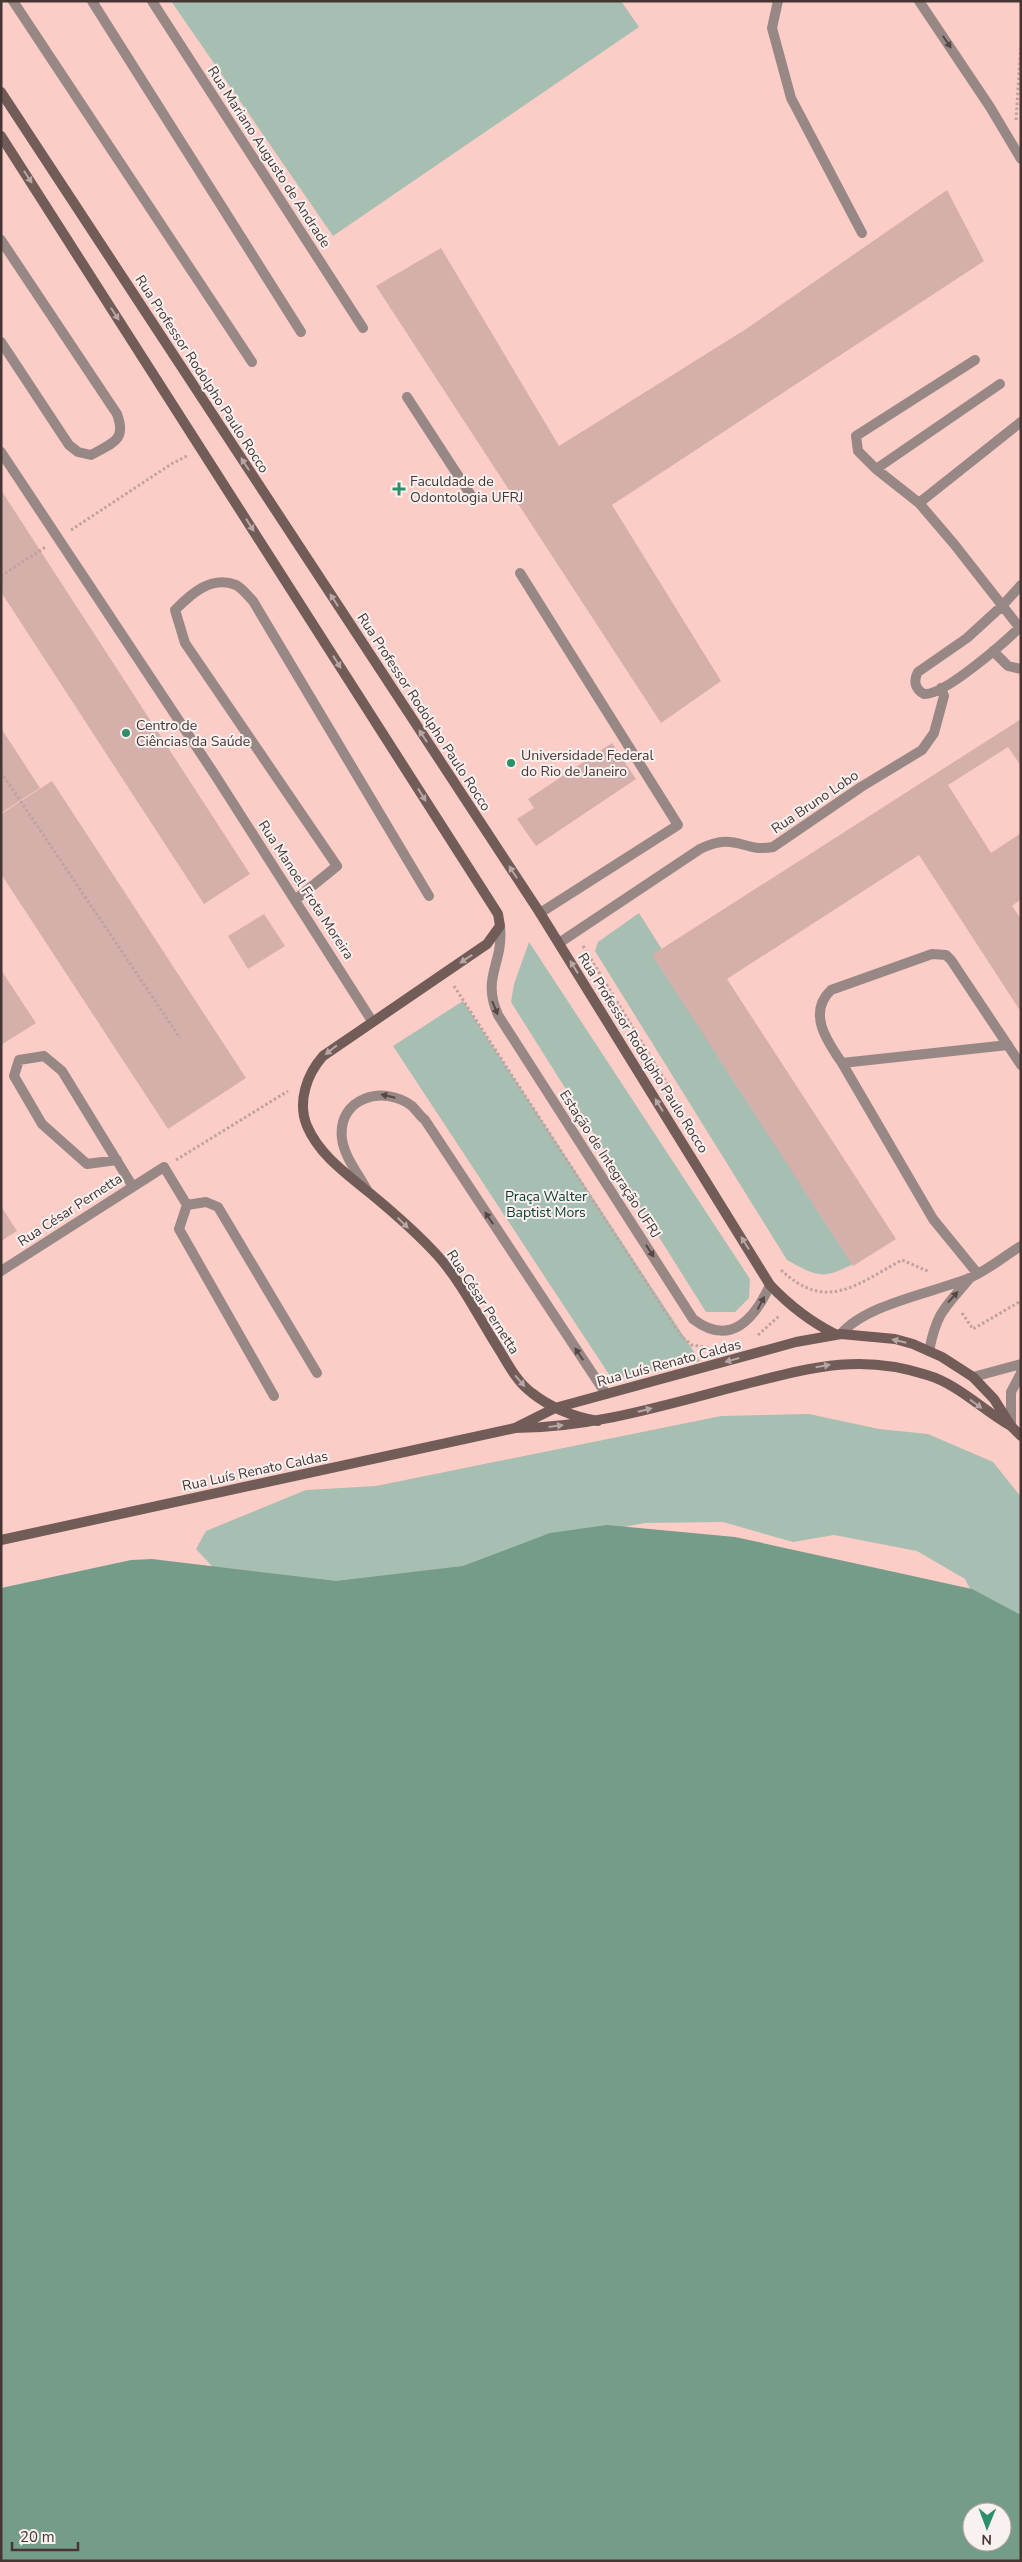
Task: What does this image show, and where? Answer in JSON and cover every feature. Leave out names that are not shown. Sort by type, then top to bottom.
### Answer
[{"type":"street","name":"Rua Professor Rodolpho Paulo Rocco","points":[[1,92],[540,913],[770,1285],[790,1306],[812,1322],[838,1334]]},
{"type":"street","points":[[1,136],[498,914],[500,926]]},
{"type":"street","name":"Rua César Pernetta","points":[[500,926],[487,944],[323,1056],[315,1065],[308,1079],[304,1096],[306,1124],[322,1152],[438,1256],[459,1285],[518,1380],[532,1393],[555,1408],[598,1421]]},
{"type":"street","points":[[838,1334],[895,1339],[929,1351],[973,1377],[994,1399],[1011,1426],[1021,1436]]},
{"type":"street","name":"Rua Luís Renato Caldas","points":[[515,1428],[555,1408],[796,1342],[838,1334]]},
{"type":"street","name":"Rua Luís Renato Caldas","points":[[1,1540],[515,1428],[540,1428],[598,1421],[775,1377],[851,1362],[897,1366],[936,1378],[1011,1426]]},
{"type":"lane","points":[[12,1],[252,362]]},
{"type":"lane","points":[[92,1],[301,332]]},
{"type":"lane","name":"Rua Mariano Augusto de Andrade","points":[[152,1],[363,328]]},
{"type":"lane","points":[[778,1],[772,28],[791,98],[862,234]]},
{"type":"lane","points":[[920,1],[990,107],[1021,159]]},
{"type":"lane","points":[[1,240],[117,414],[122,428],[120,435],[114,442],[92,455],[78,452],[69,445],[1,342]]},
{"type":"lane","points":[[975,360],[856,436],[858,451],[876,469],[919,503],[1002,606],[1020,627],[993,652],[933,694],[920,692],[915,685],[916,676],[921,669],[967,638],[1002,606],[1021,585]]},
{"type":"lane","points":[[876,469],[1000,384]]},
{"type":"lane","points":[[407,397],[474,500]]},
{"type":"lane","points":[[919,503],[1021,422]]},
{"type":"lane","name":"Rua Manoel Frota Moreira","points":[[1,452],[216,775],[372,1021]]},
{"type":"lane","points":[[520,573],[678,825],[540,913]]},
{"type":"lane","points":[[295,900],[337,866],[185,643],[175,610],[195,590],[219,582],[237,586],[253,601],[428,896]]},
{"type":"lane","points":[[993,652],[1008,666],[1021,669]]},
{"type":"lane","name":"Rua Bruno Lobo","points":[[559,943],[713,842],[730,840],[757,847],[773,847],[861,787],[922,750],[931,740],[936,728],[944,696],[941,688]]},
{"type":"lane","name":"Estação de Integração UFRJ","points":[[500,926],[501,946],[490,984],[492,1000],[498,1015],[693,1319],[704,1326],[714,1329],[739,1326],[750,1320],[760,1307],[770,1285]]},
{"type":"lane","points":[[973,1276],[933,1219],[842,1063],[825,1039],[820,1023],[820,1008],[823,998],[830,990],[940,954],[952,960],[1021,1065]]},
{"type":"lane","points":[[842,1063],[1008,1045]]},
{"type":"lane","points":[[117,1160],[86,1164],[42,1124],[14,1076],[19,1060],[44,1056],[62,1071],[117,1160],[133,1187]]},
{"type":"lane","points":[[367,1191],[342,1140],[342,1128],[346,1114],[352,1105],[374,1094],[385,1095],[412,1106],[425,1120],[606,1394]]},
{"type":"lane","points":[[164,1167],[187,1205],[179,1229],[274,1396]]},
{"type":"lane","name":"Rua César Pernetta","points":[[1,1270],[164,1167]]},
{"type":"lane","points":[[187,1205],[206,1202],[218,1207],[317,1373]]},
{"type":"lane","name":"Rua Luís Renato Caldas","points":[[838,1334],[851,1323],[894,1304],[973,1276],[1021,1246]]},
{"type":"lane","name":"Rua Luís Renato Caldas","points":[[929,1351],[935,1323],[941,1310],[973,1276]]},
{"type":"lane","points":[[973,1377],[1021,1364]]},
{"type":"lane","points":[[1011,1426],[1011,1392],[1021,1373]]},
{"type":"path","points":[[1015,149],[1021,43]]},
{"type":"path","points":[[1,576],[173,463]]},
{"type":"path","points":[[1,772],[180,1038]]},
{"type":"path","points":[[575,932],[672,1092]]},
{"type":"path","points":[[164,1167],[308,1079]]},
{"type":"path","points":[[779,1268],[795,1281],[811,1289],[830,1293],[848,1288],[902,1260],[930,1272]]},
{"type":"path","points":[[974,1329],[1021,1301]]},
{"type":"shaded area","name":"Universidade Federal do Rio de Janeiro","points":[[1,1],[1021,1],[1021,1615],[245,1572],[152,1559],[131,1560],[1,1588]]},
{"type":"shaded area","points":[[607,1525],[735,1537],[972,1589],[1021,1615],[1021,2561],[1,2561],[1,1588],[131,1560],[152,1559],[336,1581],[463,1566],[550,1533]]},
{"type":"green space","points":[[171,1],[621,1],[639,27],[333,236]]},
{"type":"green space","points":[[639,913],[859,1261],[830,1274],[823,1274],[808,1271],[787,1260],[595,951],[598,942]]},
{"type":"green space","name":"Praça Walter Baptist Mors","points":[[529,942],[750,1279],[749,1298],[735,1312],[706,1312],[511,1002],[514,984]]},
{"type":"green space","name":"Praça Walter Baptist Mors","points":[[463,1001],[700,1361],[612,1379],[393,1046]]},
{"type":"green space","points":[[809,1414],[879,1429],[928,1434],[993,1462],[1021,1497],[1021,1687],[965,1579],[917,1551],[834,1535],[793,1542],[723,1522],[645,1523],[582,1535],[442,1588],[221,1576],[196,1549],[206,1531],[306,1490],[376,1486],[721,1416]]},
{"type":"building","points":[[947,190],[984,261],[612,505],[721,681],[661,723],[376,286],[441,248],[559,446],[746,329]]},
{"type":"building","name":"Centro de Ciências da Saúde","points":[[1,490],[250,874],[204,904],[1,592]]},
{"type":"building","points":[[1021,719],[1021,766],[1008,747],[948,785],[991,853],[1021,833],[1021,899],[1012,906],[1021,919],[1021,1012],[919,855],[727,979],[896,1239],[853,1266],[652,955]]},
{"type":"building","points":[[1,728],[40,788],[1,813]]},
{"type":"building","points":[[612,743],[636,779],[536,846],[517,819],[534,808],[528,799]]},
{"type":"building","points":[[52,781],[246,1078],[168,1129],[1,874],[1,814]]},
{"type":"building","points":[[264,914],[285,946],[248,969],[228,936]]},
{"type":"building","points":[[1,970],[36,1023],[1,1045]]},
{"type":"building","points":[[1,1206],[17,1231],[1,1241]]},
{"type":"place","name":"Faculdade de Odontologia UFRJ","points":[[399,489]]},
{"type":"place","name":"Centro de Ciências da Saúde","points":[[126,733]]},
{"type":"place","name":"Universidade Federal do Rio de Janeiro","points":[[511,763]]}]
